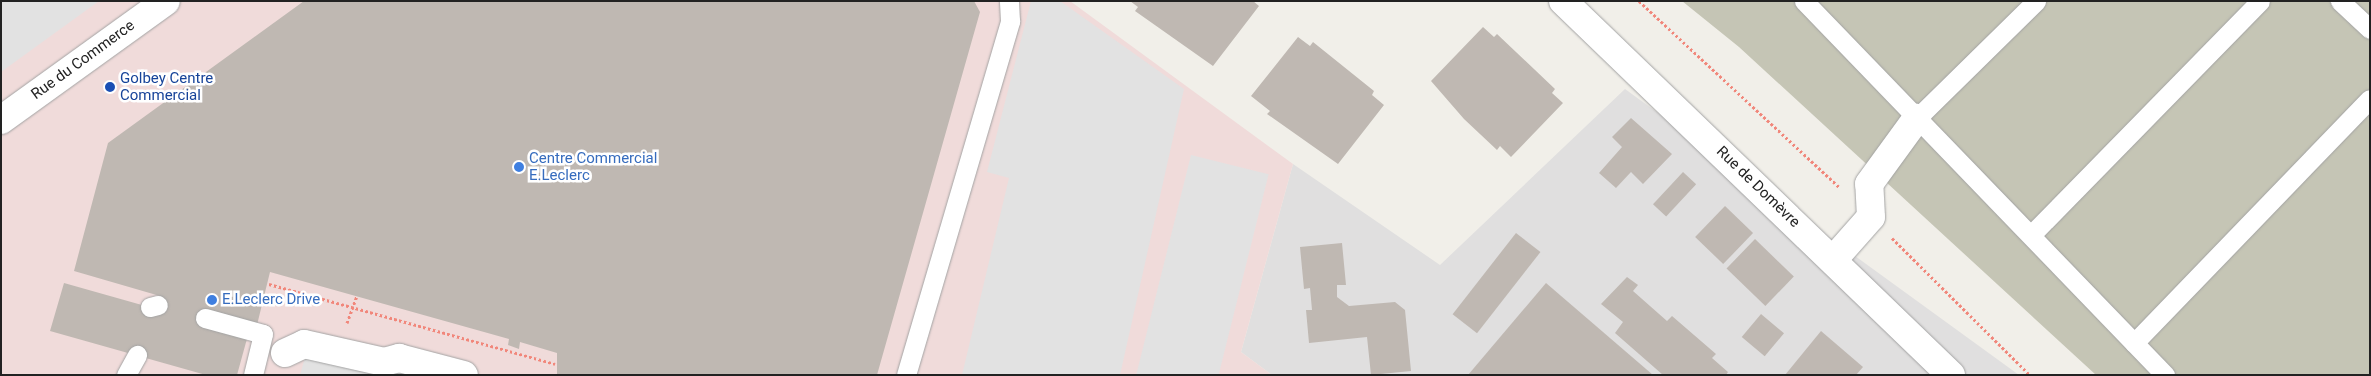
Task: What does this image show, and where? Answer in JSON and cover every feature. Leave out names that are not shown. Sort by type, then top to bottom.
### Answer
[{"type":"street","name":"Rue du Commerce","points":[[1,120],[166,1]]},
{"type":"street","name":"Rue de Domèvre","points":[[1563,1],[1951,375]]},
{"type":"street","points":[[1833,260],[1871,217],[1869,184],[1917,118]]},
{"type":"street","points":[[285,353],[304,344],[384,362],[399,358],[464,375]]},
{"type":"lane","points":[[906,375],[1010,21],[1009,1]]},
{"type":"lane","points":[[1804,1],[2165,375]]},
{"type":"lane","points":[[1917,118],[2036,1]]},
{"type":"lane","points":[[2030,235],[2260,1]]},
{"type":"lane","points":[[2340,1],[2370,29]]},
{"type":"lane","points":[[2134,343],[2370,99]]},
{"type":"lane","points":[[204,318],[263,334],[253,375]]},
{"type":"lane","points":[[126,375],[137,355]]},
{"type":"path","points":[[269,284],[555,364]]},
{"type":"shaded area","points":[[1,1],[1070,1],[1293,164],[1241,352],[1272,375],[1,375]]},
{"type":"shaded area","points":[[1,1],[99,1],[1,72]]},
{"type":"shaded area","points":[[1031,1],[1060,1],[1184,89],[1120,375],[962,375],[1009,178],[987,172]]},
{"type":"shaded area","points":[[1682,1],[2370,1],[2370,375],[2096,375],[1739,47]]},
{"type":"shaded area","points":[[1625,89],[2019,375],[1272,375],[1241,352],[1293,164],[1440,265]]},
{"type":"shaded area","points":[[1191,155],[1269,174],[1219,375],[1136,374]]},
{"type":"shaded area","points":[[307,350],[449,375],[300,375]]},
{"type":"building","name":"Centre Commercial E.Leclerc","points":[[304,1],[974,1],[980,12],[877,375],[557,375],[557,353],[520,342],[519,349],[508,345],[509,339],[270,272],[257,325],[248,335],[237,375],[206,375],[50,331],[64,283],[156,309],[160,296],[74,271],[108,143]]},
{"type":"building","points":[[1130,1],[1253,1],[1259,6],[1213,66],[1135,11],[1138,7]]},
{"type":"building","points":[[1483,27],[1494,37],[1497,34],[1555,89],[1552,93],[1563,103],[1511,157],[1500,146],[1497,150],[1464,119],[1431,81]]},
{"type":"building","points":[[1298,37],[1310,46],[1313,42],[1374,91],[1372,95],[1384,105],[1338,164],[1267,114],[1270,111],[1251,96]]},
{"type":"building","points":[[1631,118],[1672,154],[1643,184],[1631,172],[1616,188],[1599,173],[1622,147],[1612,137]]},
{"type":"building","points":[[1683,172],[1696,184],[1666,216],[1653,204]]},
{"type":"building","points":[[1725,206],[1753,233],[1723,264],[1695,237]]},
{"type":"building","points":[[1516,233],[1540,252],[1477,333],[1453,314]]},
{"type":"building","points":[[1755,239],[1794,277],[1765,306],[1727,268]]},
{"type":"building","points":[[1342,243],[1346,285],[1337,285],[1337,297],[1349,306],[1395,302],[1405,310],[1411,371],[1371,375],[1367,337],[1309,343],[1306,310],[1312,310],[1310,288],[1304,289],[1300,247]]},
{"type":"building","points":[[1627,277],[1638,285],[1633,291],[1667,321],[1672,316],[1716,354],[1712,358],[1728,372],[1726,375],[1663,375],[1615,333],[1623,322],[1601,304]]},
{"type":"building","points":[[1546,283],[1653,375],[1468,375]]},
{"type":"building","points":[[1761,314],[1784,333],[1765,356],[1742,337]]},
{"type":"building","points":[[1821,331],[1863,367],[1856,375],[1785,375]]},
{"type":"place","name":"Golbey Centre Commercial","points":[[110,87]]},
{"type":"place","name":"Centre Commercial E.Leclerc","points":[[519,167]]},
{"type":"place","name":"E.Leclerc Drive","points":[[212,300]]}]
